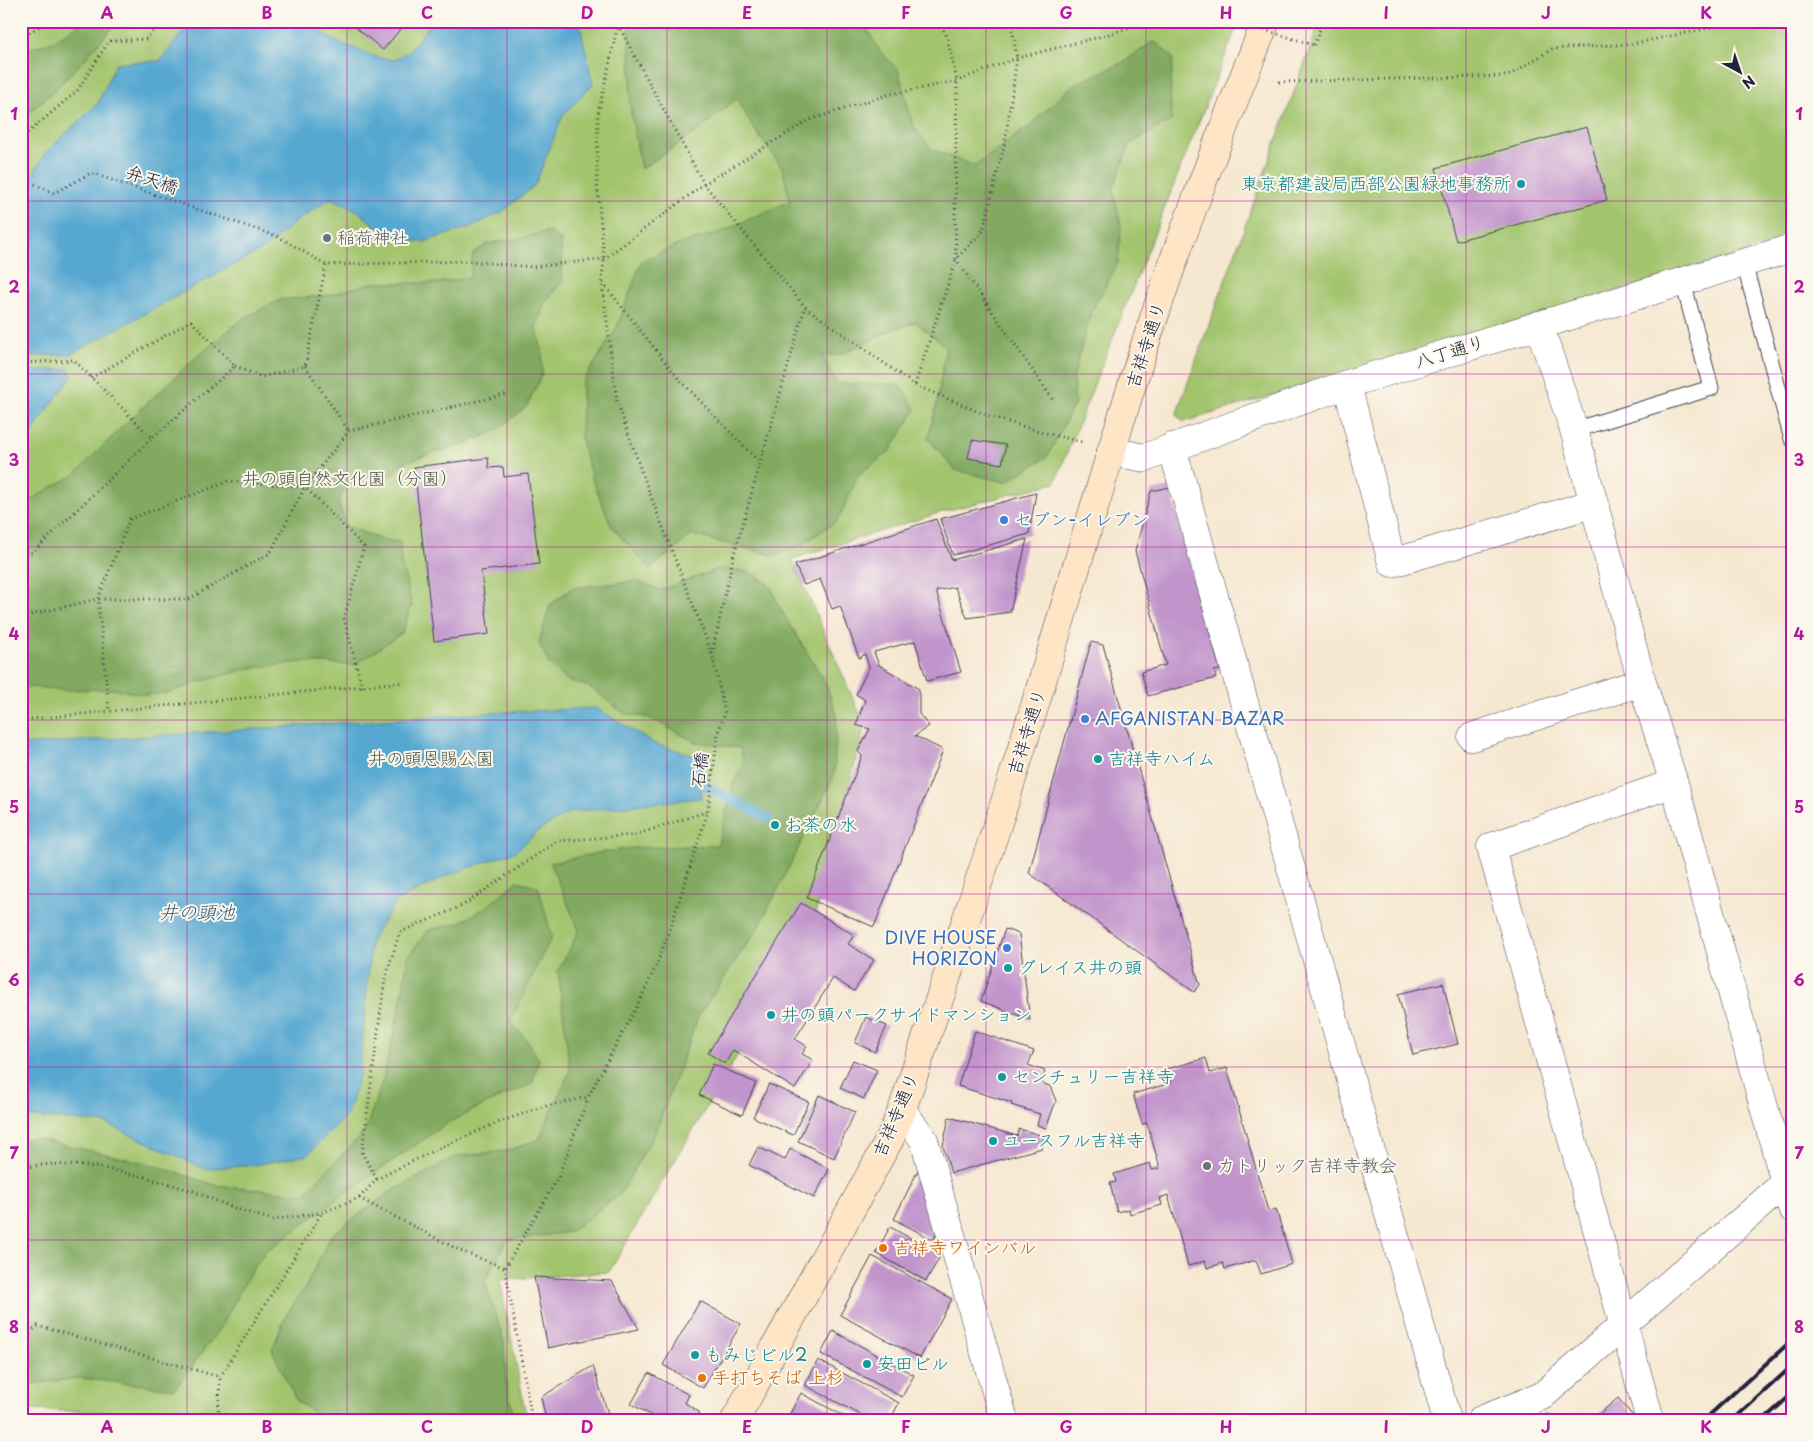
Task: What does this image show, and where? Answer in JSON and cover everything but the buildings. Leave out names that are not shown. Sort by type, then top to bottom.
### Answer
[{"type":"main road","name":"吉祥寺通り","points":[[739,1418],[891,1137],[902,1110],[1013,777],[1112,452],[1176,254],[1229,112],[1266,21]]},
{"type":"street","name":"八丁通り","points":[[1112,452],[1144,458],[1347,384],[1792,248]]},
{"type":"street","points":[[1481,1420],[1542,1396],[1624,1324],[1788,1195],[1674,784],[1642,682],[1595,503],[1540,325]]},
{"type":"street","points":[[1347,384],[1392,563],[1595,503]]},
{"type":"street","points":[[1172,447],[1447,1420]]},
{"type":"street","points":[[1472,736],[1642,682]]},
{"type":"street","points":[[1650,1420],[1490,847],[1674,784]]},
{"type":"street","points":[[902,1110],[924,1140],[1004,1420]]},
{"type":"lane","points":[[1744,264],[1792,439]]},
{"type":"lane","points":[[1574,430],[1711,388],[1683,282]]},
{"type":"path","points":[[21,38],[47,21]]},
{"type":"path","points":[[21,140],[78,91],[109,41],[146,40],[161,21]]},
{"type":"path","points":[[615,21],[704,184],[805,307],[915,384],[989,416],[1112,452]]},
{"type":"path","points":[[915,384],[956,259],[957,81],[947,37],[939,21]]},
{"type":"path","points":[[956,259],[983,232],[1005,142],[1017,58],[1011,21]]},
{"type":"path","points":[[349,431],[305,366],[326,265],[468,262],[532,268],[604,259],[704,184],[809,120],[886,95],[957,81],[1017,58],[1106,35],[1150,21]]},
{"type":"path","points":[[1235,21],[1314,46],[1323,21]]},
{"type":"path","points":[[1279,82],[1508,76],[1552,50],[1632,44],[1714,27],[1728,21]]},
{"type":"path","name":"石橋","points":[[504,1268],[558,1178],[588,1097],[615,1049],[657,964],[708,811],[718,733],[725,713],[712,654],[617,401],[602,282],[604,259],[597,182],[598,114],[618,25]]},
{"type":"path","name":"弁天橋","points":[[21,178],[54,193],[91,173],[279,237],[326,265]]},
{"type":"path","points":[[956,259],[1054,400]]},
{"type":"path","points":[[602,282],[678,378],[760,464]]},
{"type":"path","points":[[712,654],[733,558],[805,307]]},
{"type":"path","points":[[91,378],[191,321],[235,366],[262,377],[305,366]]},
{"type":"path","points":[[21,363],[74,360],[152,438]]},
{"type":"path","points":[[21,551],[32,553],[152,438],[235,366]]},
{"type":"path","points":[[21,617],[98,600],[189,599],[270,553],[305,487],[349,431],[508,394]]},
{"type":"path","points":[[110,711],[98,600],[130,519],[229,480],[305,487],[364,547],[344,618],[362,687]]},
{"type":"path","points":[[21,720],[404,682]]},
{"type":"path","points":[[377,1179],[362,1153],[385,979],[400,932],[462,906],[557,841],[635,835],[708,811]]},
{"type":"path","points":[[21,1167],[53,1164],[98,1167],[145,1177],[193,1191],[231,1207],[272,1220],[321,1214],[358,1198],[377,1179],[497,1122],[542,1107],[588,1097]]},
{"type":"path","points":[[358,1198],[461,1251],[504,1268],[532,1420]]},
{"type":"path","points":[[218,1420],[220,1377],[321,1214]]},
{"type":"path","points":[[21,1338],[38,1326],[220,1377]]},
{"type":"green space","name":"井の頭恩賜公園","points":[[21,21],[1239,21],[1055,483],[942,512],[792,559],[865,726],[811,931],[609,1272],[500,1280],[527,1420],[215,1420],[177,1413],[21,1410]]},
{"type":"green space","points":[[82,21],[136,21],[112,28],[52,93],[27,114],[21,122],[21,51],[54,40]]},
{"type":"green space","points":[[629,21],[862,21],[881,53],[898,69],[913,125],[931,149],[975,166],[1028,127],[1073,85],[1124,62],[1154,41],[1173,58],[1170,95],[1172,120],[1130,144],[1113,188],[1121,227],[1118,263],[1091,312],[1073,379],[1075,403],[1047,457],[1006,482],[955,470],[928,438],[936,408],[946,347],[916,322],[892,330],[839,355],[822,355],[837,384],[899,384],[916,410],[889,452],[859,474],[838,520],[803,544],[776,556],[692,535],[650,569],[612,527],[592,479],[581,440],[582,383],[617,327],[641,262],[680,244],[718,233],[790,201],[782,167],[754,129],[737,98],[698,131],[641,169],[630,107]]},
{"type":"green space","points":[[1320,21],[1792,21],[1792,238],[1184,422],[1176,415]]},
{"type":"green space","name":"井の頭自然文化園（分園）","points":[[548,231],[561,240],[563,281],[545,302],[536,328],[542,349],[542,375],[526,407],[497,430],[461,446],[434,452],[401,464],[391,476],[357,477],[346,487],[338,502],[346,526],[383,540],[400,542],[401,562],[412,605],[402,633],[355,665],[302,662],[251,668],[199,682],[168,693],[146,695],[116,689],[65,690],[33,687],[21,689],[21,507],[74,475],[191,362],[241,320],[280,300],[330,295],[371,283],[436,283],[470,278],[473,254],[487,244]]},
{"type":"green space","points":[[718,569],[741,570],[756,575],[770,586],[781,610],[825,682],[837,715],[834,776],[761,923],[698,1017],[656,1131],[620,1194],[570,1232],[507,1240],[485,1281],[504,1342],[506,1384],[515,1420],[323,1420],[296,1400],[272,1350],[286,1315],[306,1286],[331,1235],[387,1194],[457,1156],[507,1151],[539,1139],[570,1071],[558,971],[579,930],[550,863],[603,852],[634,848],[718,845],[734,781],[744,765],[740,748],[695,742],[650,718],[625,714],[590,687],[567,680],[549,664],[539,643],[550,605],[572,588],[637,581],[661,590]]},
{"type":"green space","points":[[517,881],[538,886],[552,937],[510,1021],[526,1039],[539,1060],[532,1084],[449,1122],[344,1194],[264,1253],[249,1275],[220,1328],[175,1389],[79,1378],[21,1385],[21,1139],[34,1138],[150,1164],[215,1185],[304,1194],[365,1131],[383,1079],[401,1002],[408,956],[429,930],[459,923],[488,906]]},
{"type":"water","points":[[191,21],[307,21],[333,40],[376,57],[394,60],[409,51],[433,21],[579,21],[593,84],[563,115],[535,185],[502,212],[473,226],[424,242],[391,239],[358,211],[331,198],[295,222],[265,248],[69,355],[21,356],[21,198],[44,154],[98,103],[116,63],[160,61]]},
{"type":"water","points":[[68,369],[72,376],[21,450],[21,372]]},
{"type":"water","name":"井の頭池","points":[[596,708],[655,744],[703,758],[701,798],[570,812],[538,831],[516,851],[449,875],[397,901],[371,940],[360,1072],[347,1115],[307,1155],[255,1165],[205,1169],[105,1123],[21,1116],[21,745],[484,713]]},
{"type":"waterway","points":[[702,784],[768,818]]},
{"type":"railway","points":[[1704,1420],[1792,1340]]},
{"type":"railway","points":[[1733,1420],[1792,1366]]},
{"type":"railway","points":[[1763,1420],[1792,1394]]},
{"type":"place","name":"東京都建設局西部公園緑地事務所","points":[[1521,184]]},
{"type":"place","name":"稲荷神社","points":[[327,238]]},
{"type":"place","name":"セブン-イレブン","points":[[1004,520]]},
{"type":"place","name":"AFGANISTAN BAZAR","points":[[1085,719]]},
{"type":"place","name":"吉祥寺ハイム","points":[[1098,759]]},
{"type":"place","name":"お茶の水","points":[[775,825]]},
{"type":"place","name":"DIVE HOUSE HORIZON","points":[[1007,948]]},
{"type":"place","name":"グレイス井の頭","points":[[1008,968]]},
{"type":"place","name":"井の頭パークサイドマンション","points":[[771,1015]]},
{"type":"place","name":"センチュリー吉祥寺","points":[[1002,1077]]},
{"type":"place","name":"ユースフル吉祥寺","points":[[993,1141]]},
{"type":"place","name":"カトリック吉祥寺教会","points":[[1207,1166]]},
{"type":"place","name":"吉祥寺ワインバル","points":[[883,1248]]},
{"type":"place","name":"もみじビル2","points":[[695,1355]]},
{"type":"place","name":"安田ビル","points":[[867,1364]]},
{"type":"place","name":"手打ちそば 上杉","points":[[702,1378]]}]
